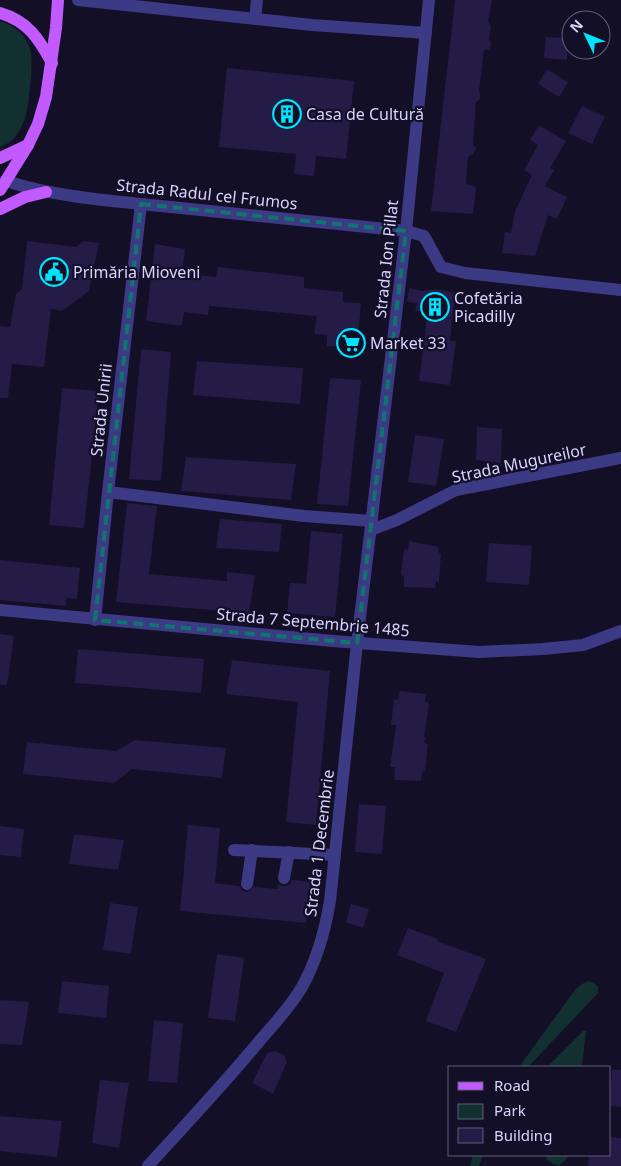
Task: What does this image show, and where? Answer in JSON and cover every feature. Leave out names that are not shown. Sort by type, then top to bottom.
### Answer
[{"type":"main road","points":[[2,183],[28,145],[38,124],[46,98],[52,63],[58,0]]},
{"type":"main road","points":[[0,14],[21,23],[36,36],[52,63]]},
{"type":"main road","points":[[0,158],[28,145]]},
{"type":"main road","points":[[0,209],[25,197],[46,192]]},
{"type":"street","points":[[78,0],[312,25],[426,33]]},
{"type":"street","points":[[255,19],[257,0]]},
{"type":"street","name":"Strada Ion Pillat","points":[[357,643],[406,231],[429,0]]},
{"type":"street","name":"Strada Radul cel Frumos","points":[[2,183],[46,192],[141,204],[406,231]]},
{"type":"street","name":"Strada Unirii","points":[[95,620],[141,204]]},
{"type":"street","points":[[406,231],[424,236],[441,267],[466,273],[621,290]]},
{"type":"street","name":"Strada Mugureilor","points":[[371,526],[397,520],[456,490],[621,458]]},
{"type":"street","points":[[108,492],[371,526]]},
{"type":"street","name":"Strada 7 Septembrie 1485","points":[[0,610],[357,643],[479,652],[543,650],[584,645],[621,631]]},
{"type":"street","name":"Strada 1 Decembrie","points":[[148,1166],[252,1051],[292,1002],[312,966],[326,926],[330,901],[357,643]]},
{"type":"street","points":[[234,850],[335,855]]},
{"type":"street","points":[[247,884],[252,850]]},
{"type":"street","points":[[284,878],[289,852]]},
{"type":"highlighted area","points":[[141,204],[406,231],[357,643],[95,620]]},
{"type":"green space","points":[[0,21],[15,28],[28,44],[31,55],[31,82],[26,115],[19,131],[9,143],[0,147]]},
{"type":"green space","points":[[588,981],[594,983],[598,987],[598,993],[529,1066],[520,1066],[575,990]]},
{"type":"green space","points":[[583,1031],[586,1031],[582,1066],[548,1066]]},
{"type":"green space","points":[[473,1156],[483,1156],[479,1166],[470,1166]]},
{"type":"green space","points":[[546,1156],[569,1156],[559,1166],[547,1160]]},
{"type":"building","points":[[455,0],[492,0],[488,22],[491,26],[490,50],[484,50],[479,91],[480,99],[476,102],[473,145],[476,148],[473,154],[468,157],[466,184],[476,187],[473,214],[431,211]]},
{"type":"building","points":[[546,37],[561,38],[561,59],[544,58]]},
{"type":"building","name":"Casa de Cultură","points":[[227,68],[354,81],[346,159],[316,156],[314,176],[294,174],[296,154],[219,147]]},
{"type":"building","points":[[547,69],[568,82],[559,97],[538,84]]},
{"type":"building","points":[[582,106],[605,117],[592,144],[568,133]]},
{"type":"building","points":[[539,125],[566,141],[550,168],[554,170],[545,186],[567,197],[557,219],[548,215],[535,256],[502,253],[505,232],[511,233],[515,211],[532,175],[524,170],[538,145],[530,140]]},
{"type":"building","points":[[27,241],[76,247],[83,241],[99,243],[89,291],[62,311],[51,309],[44,367],[12,364],[8,398],[0,398],[0,326],[10,327],[16,294],[22,289]]},
{"type":"building","points":[[155,244],[185,249],[182,273],[216,277],[218,267],[304,277],[304,288],[343,292],[343,302],[361,303],[357,348],[327,346],[327,335],[314,334],[317,316],[209,306],[208,315],[184,312],[182,326],[146,321]]},
{"type":"building","points":[[409,288],[422,291],[437,289],[455,293],[450,341],[456,341],[450,385],[419,381],[428,311],[415,311],[417,303],[407,302]]},
{"type":"building","points":[[141,349],[171,352],[161,481],[129,479]]},
{"type":"building","points":[[197,361],[303,368],[300,404],[193,395]]},
{"type":"building","points":[[330,378],[361,380],[348,506],[317,504]]},
{"type":"building","points":[[62,388],[99,391],[84,528],[49,525]]},
{"type":"building","points":[[477,427],[502,429],[501,463],[476,460]]},
{"type":"building","points":[[415,435],[444,439],[436,486],[408,482]]},
{"type":"building","points":[[186,457],[296,464],[291,500],[181,491]]},
{"type":"building","points":[[127,503],[157,506],[149,574],[227,581],[227,572],[255,575],[249,613],[116,602]]},
{"type":"building","points":[[220,519],[282,524],[279,552],[216,548]]},
{"type":"building","points":[[311,531],[343,534],[335,617],[287,613],[290,583],[306,584]]},
{"type":"building","points":[[409,541],[439,547],[438,552],[441,554],[439,582],[436,581],[435,588],[404,587],[404,576],[401,575],[404,549],[408,550]]},
{"type":"building","points":[[489,543],[532,546],[529,585],[486,582]]},
{"type":"building","points":[[0,560],[80,568],[77,599],[67,598],[66,606],[0,600]]},
{"type":"building","points":[[0,634],[14,636],[7,685],[0,685]]},
{"type":"building","points":[[78,649],[204,659],[201,693],[75,683]]},
{"type":"building","points":[[232,660],[330,671],[316,825],[286,822],[298,702],[226,694]]},
{"type":"building","points":[[400,691],[426,694],[425,701],[429,704],[424,737],[426,737],[424,743],[428,744],[425,771],[422,772],[421,781],[394,780],[395,767],[390,767],[396,725],[391,725],[394,699],[398,700]]},
{"type":"building","points":[[135,740],[226,748],[222,778],[132,769],[114,783],[23,774],[27,742],[116,751]]},
{"type":"building","points":[[359,804],[386,806],[382,854],[355,852]]},
{"type":"building","points":[[188,825],[220,828],[215,883],[239,886],[246,892],[254,887],[278,889],[278,884],[286,886],[292,880],[310,882],[306,923],[180,911]]},
{"type":"building","points":[[0,826],[24,829],[21,857],[0,855]]},
{"type":"building","points":[[74,834],[124,840],[118,870],[69,864]]},
{"type":"building","points":[[110,903],[138,907],[131,954],[103,950]]},
{"type":"building","points":[[351,904],[369,909],[363,928],[346,922]]},
{"type":"building","points":[[408,928],[486,959],[456,1032],[426,1021],[444,973],[397,955]]},
{"type":"building","points":[[217,954],[244,958],[235,1021],[208,1018]]},
{"type":"building","points":[[62,981],[109,986],[106,1018],[58,1013]]},
{"type":"building","points":[[0,1000],[29,1002],[22,1045],[0,1044]]},
{"type":"building","points":[[154,1020],[183,1023],[177,1083],[148,1081]]},
{"type":"building","points":[[275,1051],[284,1055],[287,1062],[273,1094],[252,1083],[267,1053]]},
{"type":"building","points":[[612,1069],[621,1070],[621,1107],[611,1106]]},
{"type":"building","points":[[100,1080],[129,1083],[119,1148],[92,1143]]},
{"type":"building","points":[[0,1116],[62,1121],[57,1157],[0,1151]]},
{"type":"building","points":[[611,1137],[621,1138],[621,1166],[588,1166],[589,1156],[611,1156]]},
{"type":"place","name":"Casa de Cultură","points":[[287,114]]},
{"type":"place","name":"Primăria Mioveni","points":[[54,272]]},
{"type":"place","name":"Cofetăria Picadilly","points":[[435,307]]},
{"type":"place","name":"Market 33","points":[[351,343]]}]
